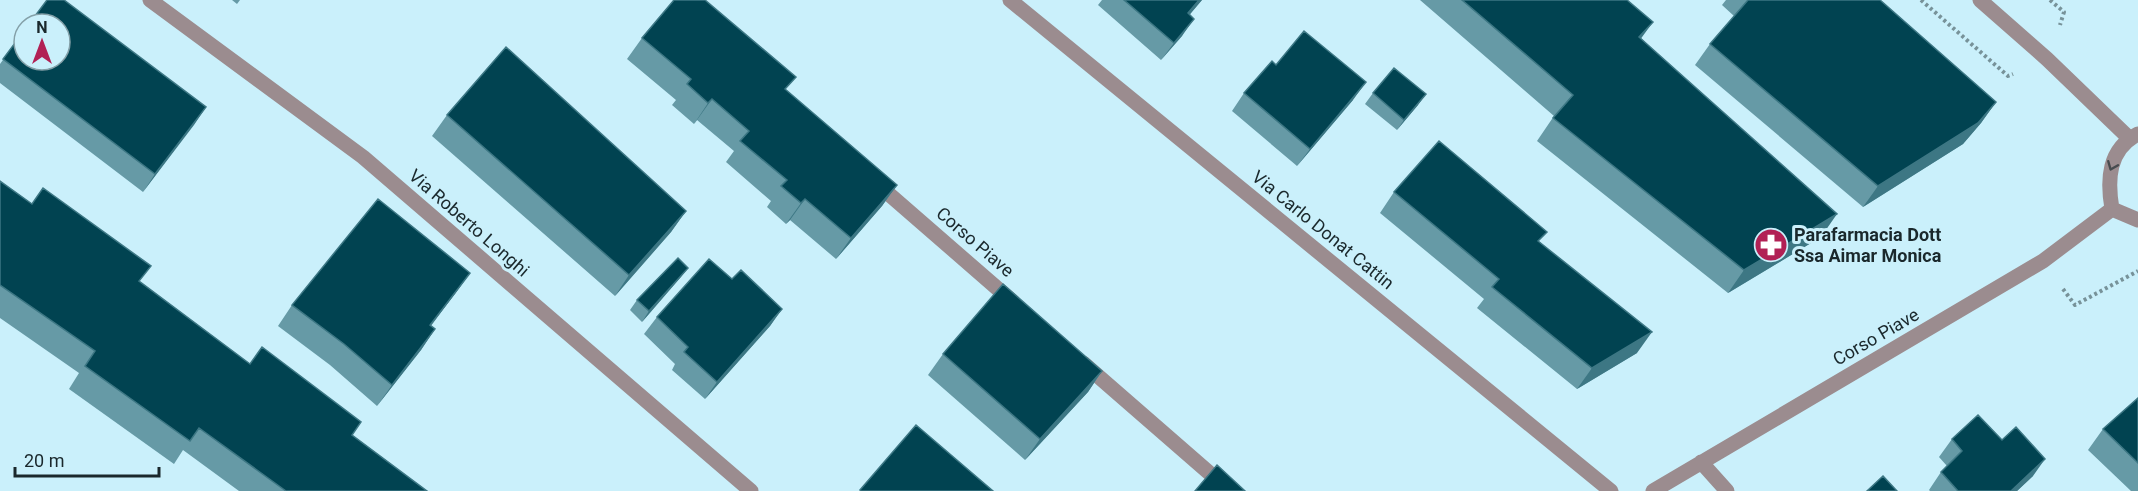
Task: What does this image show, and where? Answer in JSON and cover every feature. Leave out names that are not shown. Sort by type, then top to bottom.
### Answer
[{"type":"street","name":"Via Roberto Longhi","points":[[150,0],[363,157],[751,491]]},
{"type":"street","name":"Via Carlo Donat Cattin","points":[[1010,0],[1611,491]]},
{"type":"street","points":[[1980,0],[2133,136],[2115,158],[2108,177],[2112,209],[2138,220]]},
{"type":"street","name":"Corso Piave","points":[[864,172],[1025,312]]},
{"type":"street","name":"Corso Piave","points":[[1653,491],[2043,261],[2112,209]]},
{"type":"street","points":[[1070,351],[1230,491]]},
{"type":"street","points":[[1701,462],[1727,491]]},
{"type":"path","points":[[2043,261],[2075,305],[2138,271]]},
{"type":"building","points":[[47,0],[64,0],[206,107],[155,174],[20,72],[72,72],[72,12],[38,12]]},
{"type":"building","points":[[674,0],[705,0],[796,77],[785,89],[897,185],[851,238],[805,199],[801,203],[781,186],[787,180],[740,141],[749,131],[712,99],[708,103],[687,84],[691,79],[642,38]]},
{"type":"building","points":[[1124,0],[1199,0],[1188,13],[1194,19],[1174,43]]},
{"type":"building","points":[[1462,0],[1627,0],[1653,22],[1639,37],[1837,214],[1744,270],[1553,118],[1573,95]]},
{"type":"building","points":[[1748,0],[1880,0],[1996,102],[1978,123],[1878,186],[1710,44]]},
{"type":"building","points":[[1304,31],[1366,82],[1310,149],[1244,93],[1272,61],[1276,65]]},
{"type":"building","points":[[12,47],[12,66],[3,59]]},
{"type":"building","points":[[506,47],[686,211],[629,275],[447,115]]},
{"type":"building","points":[[1394,68],[1426,94],[1404,120],[1373,93]]},
{"type":"building","points":[[1439,141],[1547,232],[1538,241],[1652,332],[1592,368],[1492,287],[1499,279],[1394,192]]},
{"type":"building","points":[[0,181],[32,204],[43,188],[151,266],[139,281],[250,364],[262,347],[361,422],[352,435],[427,491],[286,491],[199,428],[190,441],[85,366],[95,351],[0,285]]},
{"type":"building","points":[[378,199],[470,273],[430,325],[435,329],[392,385],[344,344],[292,305]]},
{"type":"building","points":[[678,258],[688,268],[649,311],[637,300]]},
{"type":"building","points":[[709,259],[732,279],[741,270],[782,309],[717,382],[684,352],[688,347],[657,317]]},
{"type":"building","points":[[1003,284],[1102,371],[1040,439],[943,354]]},
{"type":"building","points":[[2138,398],[2138,463],[2103,429]]},
{"type":"building","points":[[1978,415],[2002,440],[2016,427],[2045,459],[2011,491],[1958,491],[1941,472],[1962,451],[1952,439]]},
{"type":"building","points":[[916,425],[993,491],[861,491]]},
{"type":"building","points":[[1217,465],[1245,491],[1195,491]]},
{"type":"building","points":[[1883,476],[1897,491],[1867,491]]},
{"type":"place","name":"Parafarmacia Dott Ssa Aimar Monica","points":[[1771,245]]}]
